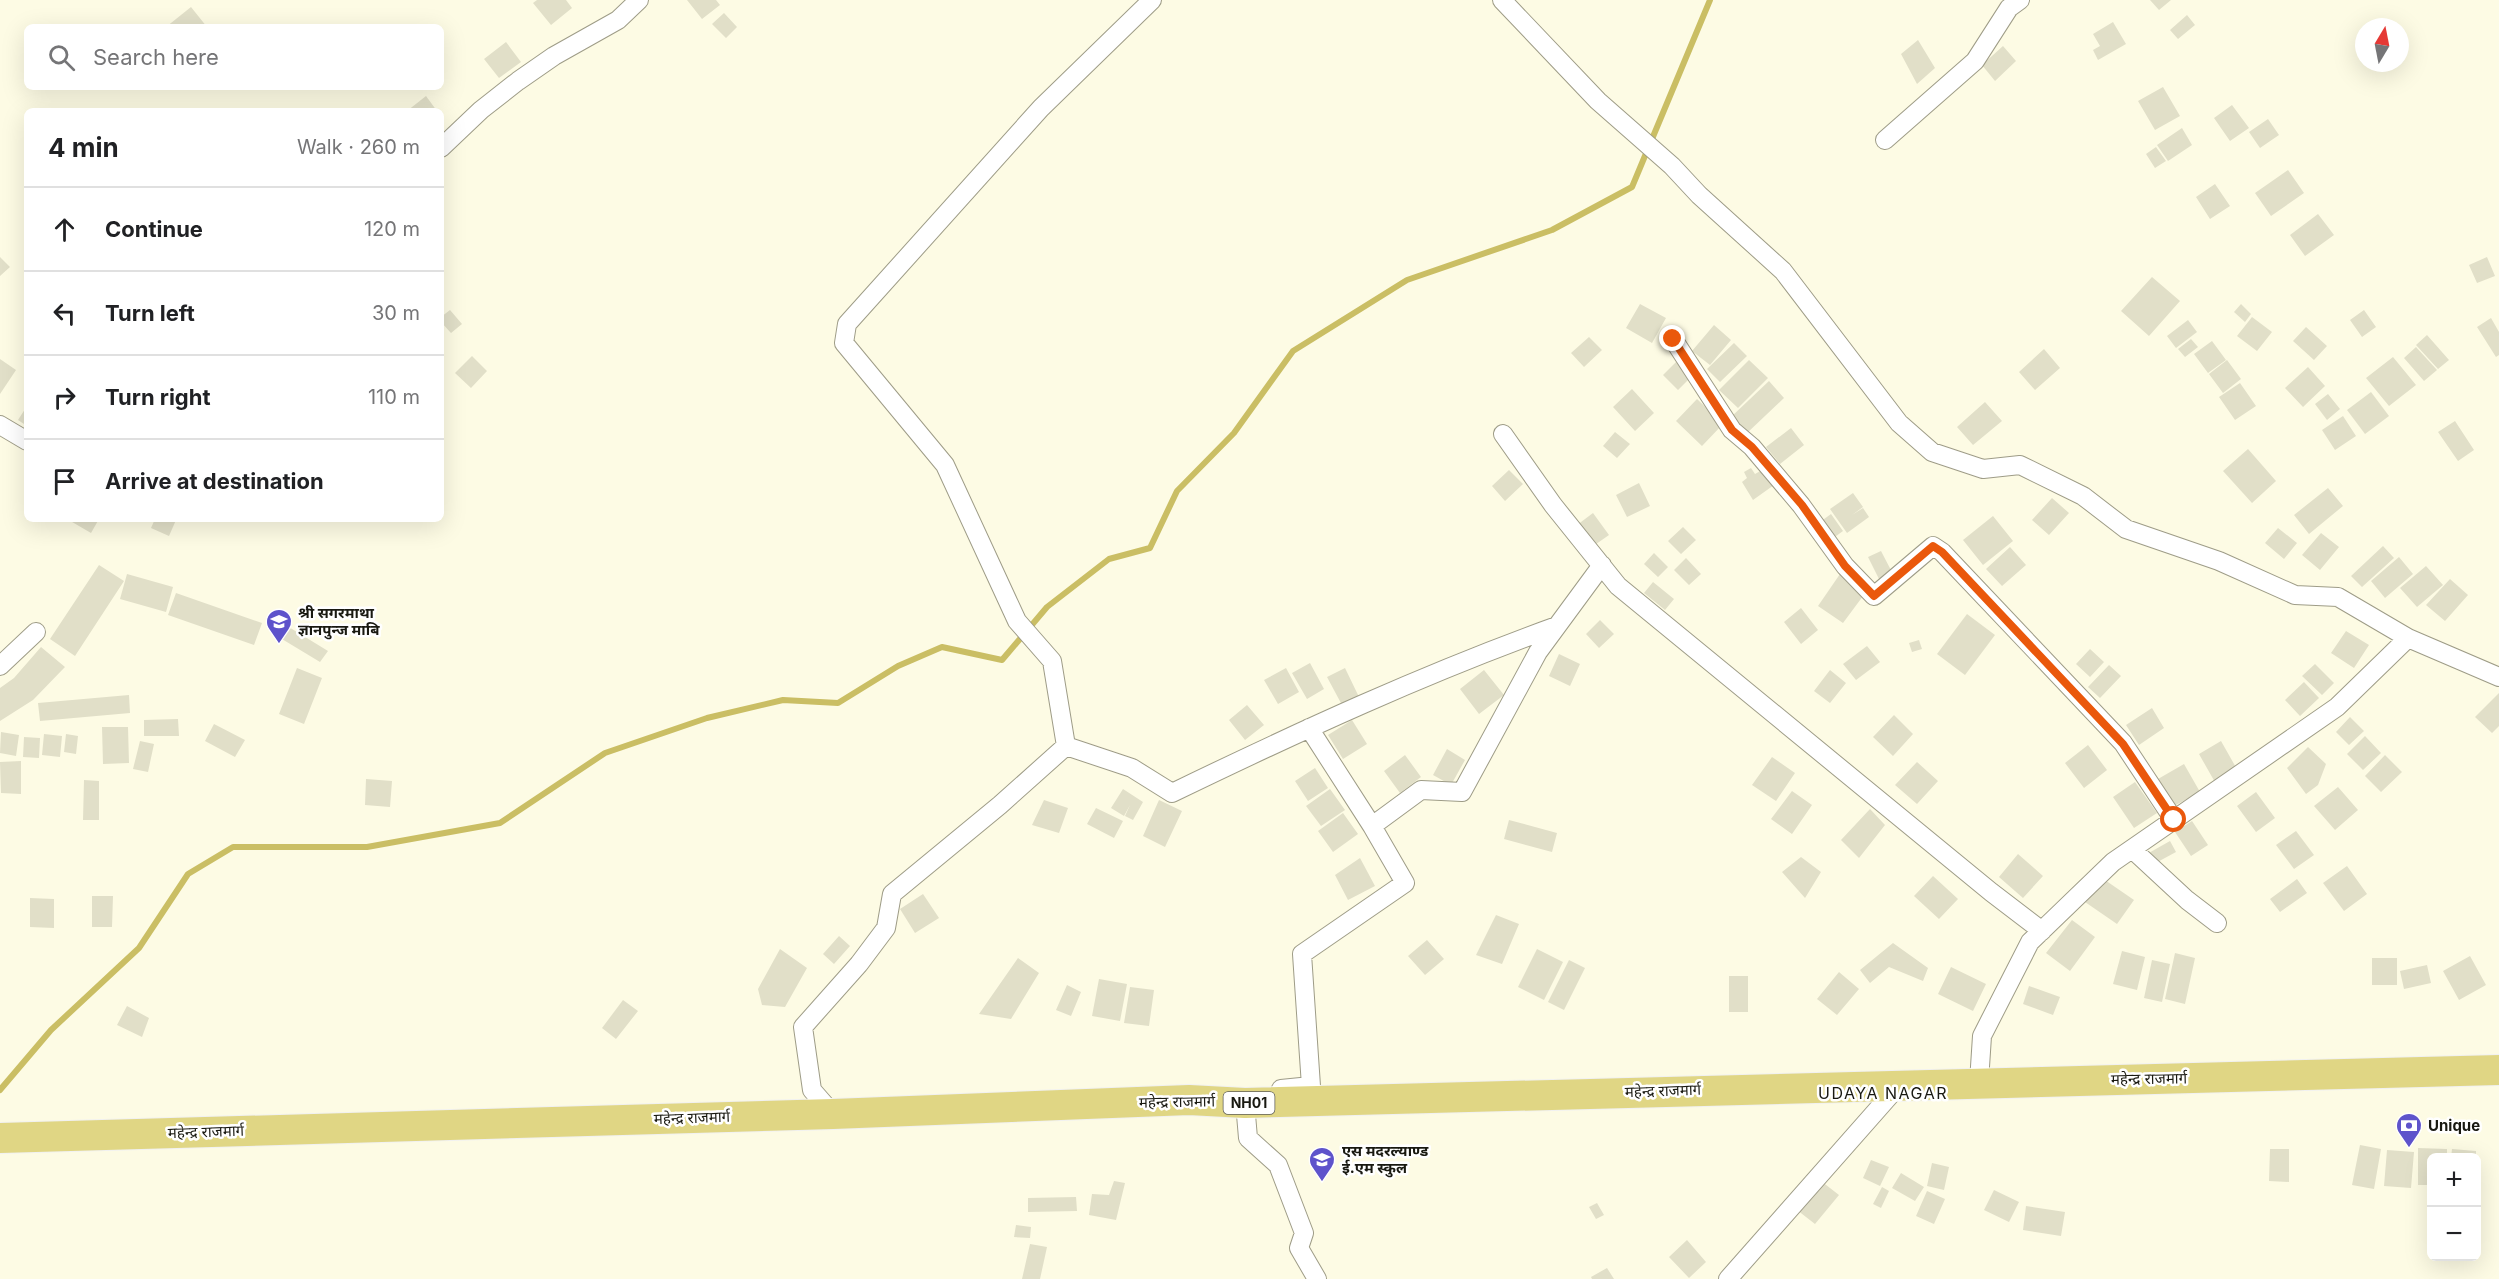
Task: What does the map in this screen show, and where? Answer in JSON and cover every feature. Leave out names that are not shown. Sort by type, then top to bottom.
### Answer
[{"type":"highway","name":"महेन्द्र राजमार्ग","points":[[0,1138],[832,1114],[1189,1100],[1245,1103],[2499,1070]]},
{"type":"street","points":[[444,145],[481,110],[518,81],[554,56],[618,20],[639,0]]},
{"type":"street","points":[[1066,746],[1052,661],[1017,621],[945,465],[844,343],[847,324],[1041,108],[1152,0]]},
{"type":"street","points":[[1502,0],[1598,101],[1672,166],[1699,195],[1783,271],[1899,423],[1932,452],[1983,469],[2020,465],[2083,496],[2126,529],[2220,561],[2295,595],[2338,597],[2409,638],[2499,677]]},
{"type":"street","points":[[1885,140],[1975,61],[2009,8],[2020,0]]},
{"type":"street","points":[[1673,339],[1732,430],[1802,505],[1845,566],[1874,596],[1933,546],[1942,552],[2123,744],[2174,820]]},
{"type":"street","points":[[0,425],[24,439]]},
{"type":"street","points":[[1503,434],[1553,505],[1618,586],[1991,892],[2042,931]]},
{"type":"street","points":[[1372,826],[1421,790],[1462,792],[1538,652],[1602,566]]},
{"type":"street","points":[[1066,746],[1132,768],[1172,793],[1309,728],[1507,644],[1557,626]]},
{"type":"street","points":[[0,666],[36,632]]},
{"type":"street","points":[[1979,1082],[1982,1036],[2030,942],[2113,862],[2337,707],[2409,638]]},
{"type":"street","points":[[1189,1100],[1311,1086],[1302,954],[1405,883],[1372,826],[1309,728]]},
{"type":"street","points":[[832,1114],[812,1090],[803,1027],[859,964],[886,928],[892,894],[1000,806],[1066,746]]},
{"type":"street","points":[[2133,849],[2187,900],[2217,923]]},
{"type":"street","points":[[1728,1279],[1900,1084]]},
{"type":"street","points":[[1245,1103],[1248,1138],[1278,1165],[1304,1233],[1299,1248],[1317,1279]]},
{"type":"building","points":[[537,0],[566,0],[572,8],[551,25],[533,3]]},
{"type":"building","points":[[687,0],[716,0],[720,5],[702,19]]},
{"type":"building","points":[[2150,0],[2171,0],[2159,10]]},
{"type":"building","points":[[191,7],[205,24],[170,24]]},
{"type":"building","points":[[724,13],[737,27],[726,38],[712,24]]},
{"type":"building","points":[[2187,15],[2195,25],[2178,39],[2170,30]]},
{"type":"building","points":[[2113,22],[2126,44],[2098,60],[2093,50],[2100,46],[2093,34]]},
{"type":"building","points":[[1918,40],[1935,68],[1917,84],[1901,54]]},
{"type":"building","points":[[506,42],[521,62],[499,78],[484,59]]},
{"type":"building","points":[[2003,46],[2016,61],[1995,81],[1982,65]]},
{"type":"building","points":[[2163,87],[2180,116],[2155,130],[2138,101]]},
{"type":"building","points":[[426,96],[435,108],[411,108]]},
{"type":"building","points":[[2232,105],[2249,128],[2230,141],[2214,118]]},
{"type":"building","points":[[2268,119],[2279,135],[2260,148],[2249,132]]},
{"type":"building","points":[[2182,128],[2192,145],[2168,161],[2157,145]]},
{"type":"building","points":[[2156,147],[2166,161],[2155,168],[2146,154]]},
{"type":"building","points":[[2288,170],[2304,193],[2271,216],[2255,193]]},
{"type":"building","points":[[2215,184],[2230,206],[2210,219],[2196,197]]},
{"type":"building","points":[[2318,214],[2334,235],[2305,256],[2290,235]]},
{"type":"building","points":[[0,257],[10,267],[0,276]]},
{"type":"building","points":[[2487,257],[2495,276],[2477,283],[2469,265]]},
{"type":"building","points":[[2152,277],[2180,301],[2149,336],[2121,311]]},
{"type":"building","points":[[1640,304],[1666,318],[1652,343],[1626,328]]},
{"type":"building","points":[[2241,304],[2251,314],[2245,322],[2234,312]]},
{"type":"building","points":[[450,310],[462,324],[451,333],[444,325],[444,315]]},
{"type":"building","points":[[2364,310],[2376,327],[2362,337],[2350,320]]},
{"type":"building","points":[[2252,317],[2272,332],[2257,351],[2237,336]]},
{"type":"building","points":[[2491,318],[2499,332],[2499,355],[2496,357],[2477,327]]},
{"type":"building","points":[[2188,320],[2197,332],[2176,348],[2167,336]]},
{"type":"building","points":[[1714,325],[1731,340],[1710,365],[1692,351]]},
{"type":"building","points":[[2306,327],[2327,346],[2314,360],[2293,341]]},
{"type":"building","points":[[2427,335],[2449,360],[2438,369],[2416,345]]},
{"type":"building","points":[[1589,337],[1602,350],[1584,367],[1571,353]]},
{"type":"building","points":[[2191,339],[2198,347],[2185,357],[2178,349]]},
{"type":"building","points":[[2212,341],[2226,360],[2208,373],[2194,354]]},
{"type":"building","points":[[1734,343],[1747,356],[1720,382],[1707,369]]},
{"type":"building","points":[[2416,347],[2437,370],[2424,381],[2404,358]]},
{"type":"building","points":[[2044,349],[2060,368],[2035,390],[2019,372]]},
{"type":"building","points":[[472,356],[487,371],[471,388],[455,373]]},
{"type":"building","points":[[2393,357],[2416,385],[2389,406],[2366,378]]},
{"type":"building","points":[[0,359],[16,370],[0,394]]},
{"type":"building","points":[[1678,360],[1693,375],[1678,390],[1663,375]]},
{"type":"building","points":[[1749,360],[1768,378],[1738,408],[1719,390]]},
{"type":"building","points":[[2227,360],[2241,379],[2223,393],[2209,374]]},
{"type":"building","points":[[2308,367],[2325,386],[2303,407],[2285,388]]},
{"type":"building","points":[[1769,381],[1784,398],[1746,434],[1731,417]]},
{"type":"building","points":[[2240,383],[2256,406],[2235,420],[2219,397]]},
{"type":"building","points":[[1632,389],[1654,413],[1635,431],[1613,407]]},
{"type":"building","points":[[2371,392],[2389,416],[2365,434],[2347,410]]},
{"type":"building","points":[[2328,394],[2340,409],[2327,420],[2315,404]]},
{"type":"building","points":[[1697,399],[1723,424],[1702,446],[1676,421]]},
{"type":"building","points":[[1985,402],[2002,421],[1973,445],[1957,427]]},
{"type":"building","points":[[24,411],[24,424],[18,420]]},
{"type":"building","points":[[2343,416],[2356,436],[2335,450],[2322,430]]},
{"type":"building","points":[[2455,421],[2474,450],[2458,461],[2438,432]]},
{"type":"building","points":[[1791,428],[1804,445],[1780,464],[1766,447]]},
{"type":"building","points":[[1615,432],[1630,444],[1617,458],[1603,446]]},
{"type":"building","points":[[2248,449],[2276,481],[2252,503],[2223,471]]},
{"type":"building","points":[[1751,468],[1755,474],[1764,469],[1774,485],[1753,500],[1742,482],[1747,478],[1744,472]]},
{"type":"building","points":[[1509,470],[1523,484],[1505,501],[1492,486]]},
{"type":"building","points":[[1639,483],[1650,506],[1627,517],[1616,495]]},
{"type":"building","points":[[2328,488],[2343,506],[2309,534],[2294,515]]},
{"type":"building","points":[[1853,493],[1863,507],[1852,515],[1863,508],[1869,517],[1847,533],[1830,509]]},
{"type":"building","points":[[2052,498],[2069,513],[2049,535],[2032,520]]},
{"type":"building","points":[[1593,513],[1609,535],[1589,549],[1573,528]]},
{"type":"building","points":[[1831,514],[1843,531],[1832,539],[1820,522]]},
{"type":"building","points":[[1993,516],[2013,541],[1983,565],[1963,540]]},
{"type":"building","points":[[72,522],[97,522],[91,533]]},
{"type":"building","points":[[154,522],[175,522],[169,536],[151,528]]},
{"type":"building","points":[[1683,527],[1696,540],[1681,554],[1668,541]]},
{"type":"building","points":[[2278,528],[2297,543],[2284,559],[2265,543]]},
{"type":"building","points":[[2321,533],[2339,547],[2320,570],[2302,555]]},
{"type":"building","points":[[2383,546],[2394,558],[2362,587],[2351,576]]},
{"type":"building","points":[[2010,547],[2026,565],[2002,586],[1986,569]]},
{"type":"building","points":[[1881,551],[1894,576],[1881,583],[1868,557]]},
{"type":"building","points":[[1654,553],[1668,567],[1658,577],[1644,564]]},
{"type":"building","points":[[2399,557],[2413,574],[2385,598],[2371,581]]},
{"type":"building","points":[[1686,558],[1701,574],[1689,585],[1674,570]]},
{"type":"building","points":[[99,565],[124,581],[75,656],[50,639]]},
{"type":"building","points":[[2426,566],[2443,585],[2417,607],[2400,588]]},
{"type":"building","points":[[127,574],[173,587],[166,612],[120,599]]},
{"type":"building","points":[[1840,574],[1866,592],[1843,623],[1818,606]]},
{"type":"building","points":[[2450,579],[2468,595],[2445,621],[2426,605]]},
{"type":"building","points":[[1653,582],[1674,599],[1665,610],[1644,593]]},
{"type":"building","points":[[176,593],[262,623],[254,645],[168,615]]},
{"type":"building","points":[[1801,608],[1818,630],[1801,644],[1784,622]]},
{"type":"building","points":[[1967,614],[1995,635],[1965,675],[1937,654]]},
{"type":"building","points":[[1600,620],[1614,634],[1599,648],[1586,634]]},
{"type":"building","points":[[279,621],[328,651],[320,662],[272,633]]},
{"type":"building","points":[[2346,631],[2369,645],[2354,668],[2331,653]]},
{"type":"building","points":[[1919,640],[1922,649],[1912,652],[1909,643]]},
{"type":"building","points":[[1867,646],[1880,662],[1856,680],[1843,664]]},
{"type":"building","points":[[41,647],[65,667],[33,700],[0,721],[0,688],[14,678]]},
{"type":"building","points":[[2090,649],[2104,662],[2090,677],[2076,664]]},
{"type":"building","points":[[1559,654],[1580,664],[1570,686],[1549,676]]},
{"type":"building","points":[[1310,663],[1324,689],[1307,699],[1292,673]]},
{"type":"building","points":[[2315,664],[2334,683],[2322,695],[2302,676]]},
{"type":"building","points":[[2109,665],[2121,676],[2100,698],[2088,687]]},
{"type":"building","points":[[297,668],[322,678],[304,724],[279,714]]},
{"type":"building","points":[[1286,668],[1299,692],[1278,704],[1264,680]]},
{"type":"building","points":[[1345,668],[1359,697],[1342,705],[1327,677]]},
{"type":"building","points":[[1484,670],[1504,695],[1479,714],[1460,689]]},
{"type":"building","points":[[1830,670],[1846,683],[1830,703],[1814,691]]},
{"type":"building","points":[[2304,682],[2319,698],[2300,716],[2285,700]]},
{"type":"building","points":[[2499,693],[2499,726],[2492,733],[2475,717]]},
{"type":"building","points":[[129,695],[130,713],[40,721],[38,703]]},
{"type":"building","points":[[1247,705],[1264,725],[1245,740],[1229,720]]},
{"type":"building","points":[[2152,708],[2164,728],[2139,745],[2126,725]]},
{"type":"building","points":[[1894,715],[1913,734],[1893,756],[1873,737]]},
{"type":"building","points":[[2350,717],[2364,731],[2349,745],[2336,732]]},
{"type":"building","points":[[178,719],[179,736],[144,736],[144,720]]},
{"type":"building","points":[[1352,720],[1367,744],[1343,759],[1328,735]]},
{"type":"building","points":[[214,724],[245,740],[235,757],[205,741]]},
{"type":"building","points":[[102,727],[128,727],[129,763],[103,764]]},
{"type":"building","points":[[1,732],[19,735],[16,756],[0,753]]},
{"type":"building","points":[[44,734],[62,736],[60,757],[42,755]]},
{"type":"building","points":[[66,734],[78,736],[76,754],[64,752]]},
{"type":"building","points":[[2365,736],[2381,753],[2363,770],[2347,754]]},
{"type":"building","points":[[24,737],[40,738],[39,758],[23,757]]},
{"type":"building","points":[[140,741],[154,744],[148,772],[133,769]]},
{"type":"building","points":[[2221,741],[2238,771],[2216,784],[2199,754]]},
{"type":"building","points":[[2088,745],[2107,770],[2084,788],[2065,763]]},
{"type":"building","points":[[2308,747],[2326,764],[2318,785],[2306,794],[2287,768]]},
{"type":"building","points":[[1447,749],[1465,760],[1451,785],[1433,775]]},
{"type":"building","points":[[1405,755],[1421,777],[1400,793],[1384,771]]},
{"type":"building","points":[[2385,755],[2402,772],[2381,792],[2365,776]]},
{"type":"building","points":[[1772,757],[1795,773],[1776,801],[1752,785]]},
{"type":"building","points":[[21,761],[21,794],[1,793],[0,762]]},
{"type":"building","points":[[1917,762],[1938,781],[1917,804],[1895,785]]},
{"type":"building","points":[[2184,764],[2200,792],[2174,806],[2158,779]]},
{"type":"building","points":[[1315,768],[1328,788],[1308,801],[1295,781]]},
{"type":"building","points":[[366,779],[392,781],[390,807],[365,805]]},
{"type":"building","points":[[84,780],[99,781],[99,820],[83,820]]},
{"type":"building","points":[[2135,782],[2157,813],[2134,828],[2113,797]]},
{"type":"building","points":[[2338,787],[2358,810],[2335,830],[2314,806]]},
{"type":"building","points":[[1123,789],[1143,802],[1133,820],[1125,816],[1130,805],[1124,816],[1111,808]]},
{"type":"building","points":[[1330,789],[1345,810],[1321,826],[1306,806]]},
{"type":"building","points":[[1792,791],[1812,805],[1792,834],[1771,819]]},
{"type":"building","points":[[2256,792],[2275,818],[2256,832],[2237,806]]},
{"type":"building","points":[[1044,800],[1068,808],[1059,833],[1032,825]]},
{"type":"building","points":[[1159,800],[1182,811],[1165,847],[1143,836]]},
{"type":"building","points":[[1096,808],[1123,821],[1114,838],[1087,824]]},
{"type":"building","points":[[1870,809],[1885,825],[1859,858],[1841,840]]},
{"type":"building","points":[[1343,813],[1358,834],[1333,852],[1318,831]]},
{"type":"building","points":[[1509,820],[1557,833],[1552,852],[1504,839]]},
{"type":"building","points":[[2192,821],[2208,845],[2191,856],[2175,832]]},
{"type":"building","points":[[2296,831],[2314,855],[2294,869],[2276,845]]},
{"type":"building","points":[[2170,841],[2176,852],[2152,865],[2147,854]]},
{"type":"building","points":[[2018,854],[2043,876],[2023,898],[1999,877]]},
{"type":"building","points":[[1801,857],[1821,872],[1805,898],[1782,872]]},
{"type":"building","points":[[1360,858],[1375,886],[1348,900],[1335,875]]},
{"type":"building","points":[[2347,866],[2367,894],[2344,911],[2323,883]]},
{"type":"building","points":[[1933,876],[1958,899],[1939,919],[1914,896]]},
{"type":"building","points":[[2102,878],[2134,900],[2117,924],[2085,902]]},
{"type":"building","points":[[2297,879],[2307,893],[2280,912],[2270,899]]},
{"type":"building","points":[[923,894],[939,918],[915,933],[900,909]]},
{"type":"building","points":[[92,896],[113,896],[112,927],[92,927]]},
{"type":"building","points":[[30,898],[54,899],[54,928],[30,927]]},
{"type":"building","points":[[1496,915],[1519,924],[1502,964],[1476,955]]},
{"type":"building","points":[[2072,920],[2095,937],[2070,971],[2046,953]]},
{"type":"building","points":[[839,936],[850,946],[834,964],[823,954]]},
{"type":"building","points":[[1427,940],[1444,959],[1425,975],[1408,956]]},
{"type":"building","points":[[1893,943],[1928,968],[1923,981],[1889,967],[1870,983],[1860,970]]},
{"type":"building","points":[[780,949],[807,968],[785,1007],[762,1005],[758,989]]},
{"type":"building","points":[[1537,949],[1563,962],[1544,1000],[1518,987]]},
{"type":"building","points":[[2122,951],[2145,957],[2137,990],[2113,984]]},
{"type":"building","points":[[2175,953],[2195,958],[2185,1004],[2165,999]]},
{"type":"building","points":[[2470,956],[2486,985],[2459,1000],[2443,971]]},
{"type":"building","points":[[1018,958],[1039,973],[1011,1019],[979,1014]]},
{"type":"building","points":[[2372,958],[2397,958],[2397,985],[2372,985]]},
{"type":"building","points":[[1569,960],[1585,968],[1564,1010],[1548,1002]]},
{"type":"building","points":[[2152,960],[2170,964],[2162,1002],[2144,998]]},
{"type":"building","points":[[2427,965],[2431,983],[2404,989],[2400,971]]},
{"type":"building","points":[[1951,967],[1986,984],[1973,1011],[1938,994]]},
{"type":"building","points":[[1839,972],[1859,989],[1837,1015],[1817,999]]},
{"type":"building","points":[[1729,976],[1748,976],[1748,1012],[1729,1012]]},
{"type":"building","points":[[1099,979],[1127,984],[1120,1021],[1092,1016]]},
{"type":"building","points":[[1067,985],[1081,992],[1071,1016],[1056,1010]]},
{"type":"building","points":[[2029,986],[2060,997],[2053,1015],[2023,1004]]},
{"type":"building","points":[[1130,987],[1154,990],[1149,1026],[1124,1023]]},
{"type":"building","points":[[623,1000],[638,1011],[616,1039],[602,1028]]},
{"type":"building","points":[[127,1006],[149,1018],[142,1037],[117,1025]]},
{"type":"building","points":[[2360,1145],[2381,1149],[2374,1189],[2352,1185]]},
{"type":"building","points":[[2418,1148],[2447,1149],[2447,1153],[2427,1153],[2427,1185],[2418,1185]]},
{"type":"building","points":[[2270,1149],[2289,1149],[2289,1182],[2269,1181]]},
{"type":"building","points":[[2452,1149],[2476,1151],[2476,1153],[2452,1153]]},
{"type":"building","points":[[2387,1150],[2414,1152],[2411,1188],[2384,1186]]},
{"type":"building","points":[[1871,1160],[1889,1167],[1880,1186],[1863,1178]]},
{"type":"building","points":[[1932,1163],[1949,1167],[1944,1190],[1927,1186]]},
{"type":"building","points":[[1901,1173],[1924,1187],[1915,1201],[1892,1188]]},
{"type":"building","points":[[1114,1181],[1125,1183],[1116,1220],[1089,1215],[1092,1194],[1109,1195]]},
{"type":"building","points":[[1821,1181],[1839,1195],[1815,1224],[1797,1210]]},
{"type":"building","points":[[1882,1187],[1889,1191],[1881,1208],[1873,1204]]},
{"type":"building","points":[[1994,1190],[2019,1202],[2009,1222],[1984,1210]]},
{"type":"building","points":[[1927,1191],[1945,1199],[1934,1224],[1916,1216]]},
{"type":"building","points":[[1076,1197],[1077,1211],[1028,1212],[1028,1198]]},
{"type":"building","points":[[1597,1203],[1604,1215],[1596,1219],[1589,1207]]},
{"type":"building","points":[[2026,1206],[2065,1212],[2061,1236],[2023,1230]]},
{"type":"building","points":[[1016,1225],[1031,1227],[1030,1238],[1014,1237]]},
{"type":"building","points":[[1687,1240],[1706,1262],[1689,1278],[1669,1257]]},
{"type":"building","points":[[1030,1244],[1047,1247],[1040,1279],[1022,1279]]},
{"type":"building","points":[[1607,1268],[1614,1279],[1592,1279],[1591,1277]]},
{"type":"waterway","points":[[0,1090],[51,1030],[139,948],[188,874],[233,847],[367,847],[500,823],[605,753],[707,718],[783,700],[838,703],[898,666],[942,647],[1002,660],[1047,607],[1109,559],[1150,548],[1177,491],[1234,433],[1293,351],[1407,280],[1552,230],[1632,187],[1710,0]]},
{"type":"place","name":"श्री सगरमाथा ज्ञानपुन्ज माबि","points":[[279,645]]},
{"type":"place","name":"Unique","points":[[2409,1149]]},
{"type":"place","name":"एस मदरल्याण्ड ई.एम स्कुल","points":[[1322,1183]]},
{"type":"district","name":"UDAYA NAGAR","points":[[1883,1093]]},
{"type":"route","points":[[1673,339],[1732,430],[1752,447],[1802,505],[1845,566],[1874,596],[1933,546],[1942,552],[2123,744],[2174,820]]}]
